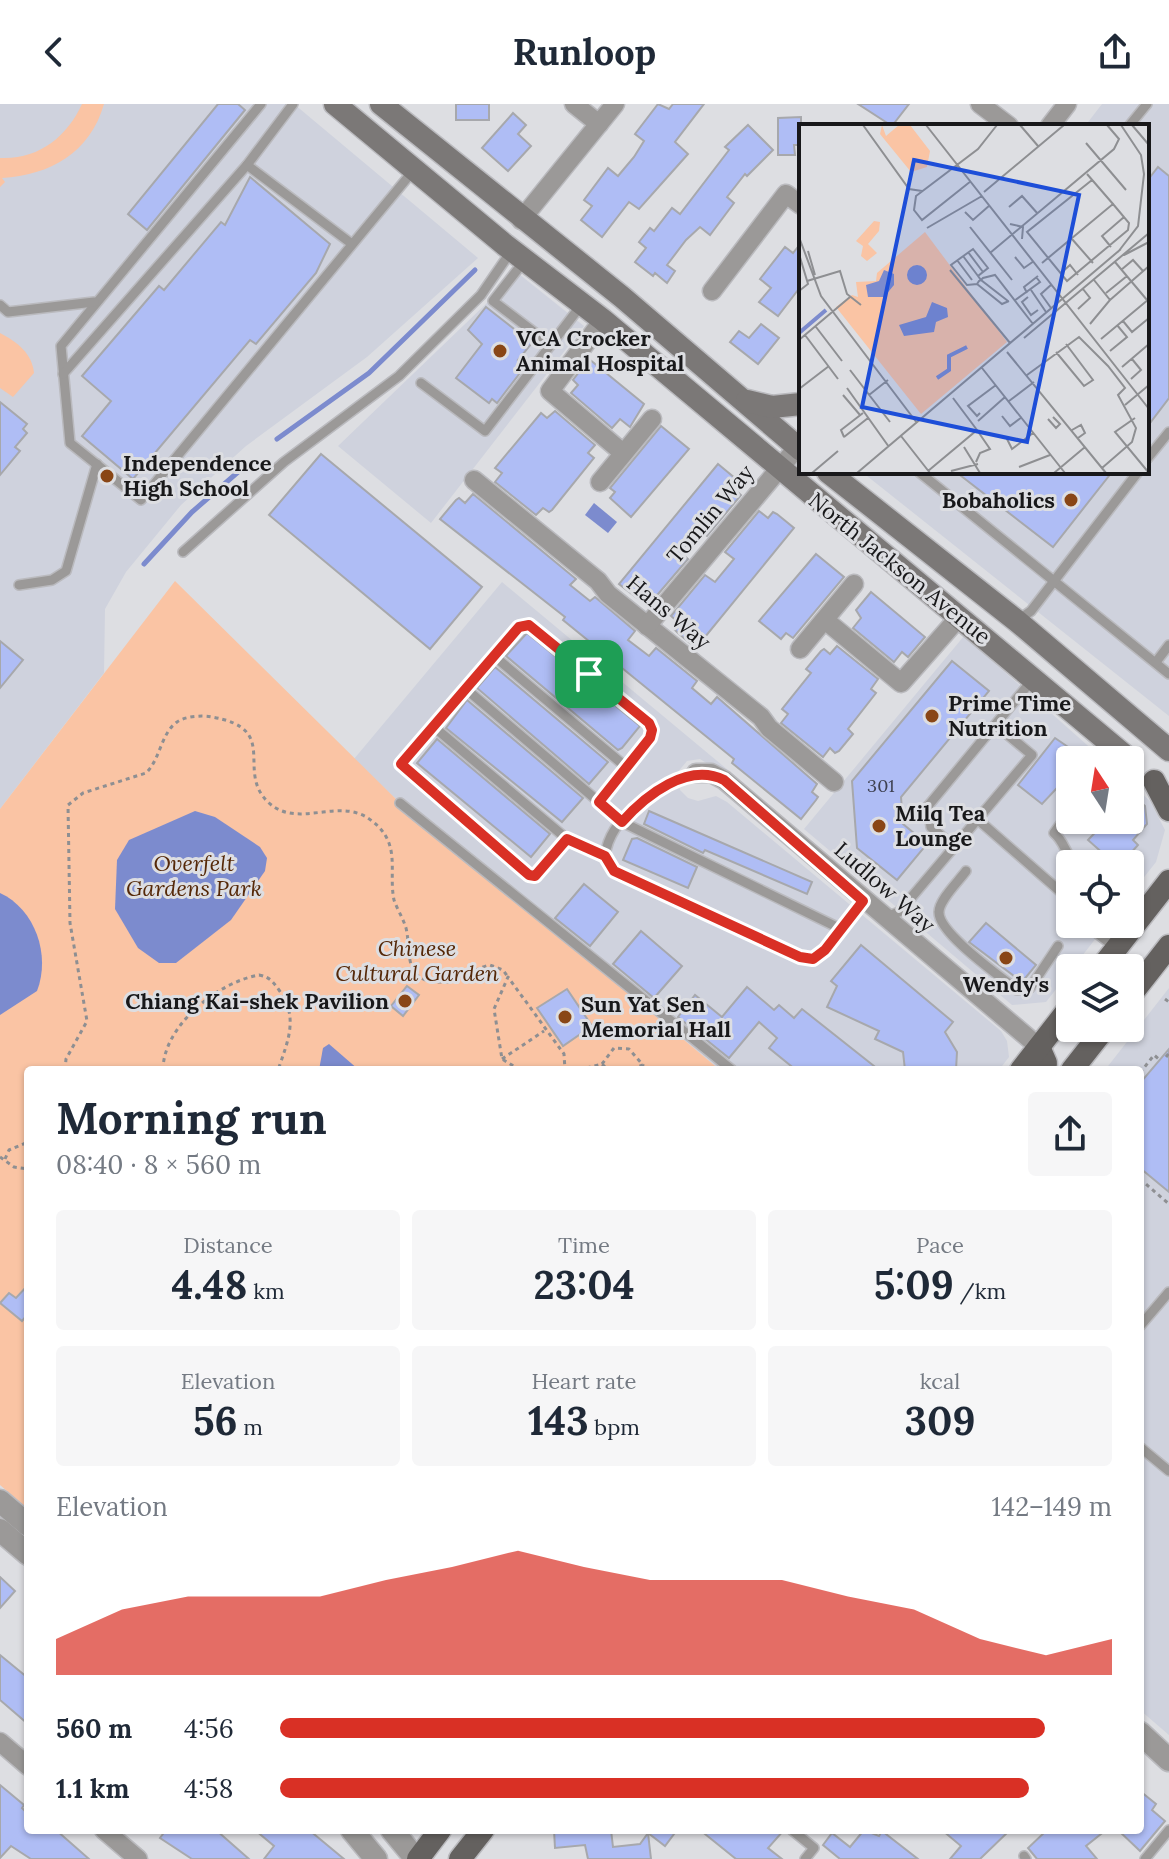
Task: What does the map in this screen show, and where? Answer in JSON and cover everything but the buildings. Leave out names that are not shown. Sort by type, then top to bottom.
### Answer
[{"type":"main road","name":"North Jackson Avenue","points":[[335,104],[518,255],[603,320],[960,616],[1108,746]]},
{"type":"main road","points":[[381,104],[521,220],[622,297],[799,446]]},
{"type":"main road","points":[[743,400],[772,407],[799,404]]},
{"type":"main road","name":"North Jackson Avenue","points":[[837,476],[1017,621],[1169,750]]},
{"type":"main road","name":"North Jackson Avenue","points":[[1144,775],[1161,787]]},
{"type":"main road","points":[[1161,787],[1169,810]]},
{"type":"main road","points":[[1144,904],[1168,879]]},
{"type":"main road","points":[[1112,954],[1121,938]]},
{"type":"main road","points":[[1144,978],[1169,946]]},
{"type":"main road","points":[[1024,1066],[1056,1025]]},
{"type":"main road","points":[[1075,1066],[1094,1042]]},
{"type":"main road","points":[[1039,1047],[1046,1066]]},
{"type":"main road","points":[[417,1859],[437,1834]]},
{"type":"main road","points":[[460,1859],[480,1834]]},
{"type":"street","points":[[574,104],[599,124]]},
{"type":"street","points":[[521,220],[615,104]]},
{"type":"street","points":[[980,104],[1006,124]]},
{"type":"street","points":[[1052,124],[1067,104]]},
{"type":"street","points":[[712,291],[786,194],[799,204]]},
{"type":"street","points":[[603,320],[550,391],[623,453]]},
{"type":"street","points":[[600,482],[652,419]]},
{"type":"street","name":"Tomlin Way","points":[[647,626],[799,448]]},
{"type":"street","name":"Hans Way","points":[[474,480],[587,571],[647,626],[742,700],[834,782]]},
{"type":"street","points":[[800,649],[854,584]]},
{"type":"street","points":[[825,620],[901,683],[960,616]]},
{"type":"street","name":"Ludlow Way","points":[[696,773],[711,773],[724,780],[883,918],[1039,1047]]},
{"type":"street","points":[[0,1501],[24,1522]]},
{"type":"street","points":[[0,1530],[24,1551]]},
{"type":"street","points":[[1144,1737],[1169,1760]]},
{"type":"street","points":[[0,1742],[24,1763]]},
{"type":"street","points":[[109,1834],[138,1859]]},
{"type":"street","points":[[355,1834],[376,1859]]},
{"type":"street","points":[[395,1834],[417,1859]]},
{"type":"lane","points":[[261,104],[94,302],[61,346],[70,443],[141,500],[414,170]]},
{"type":"lane","points":[[63,374],[247,165],[293,104]]},
{"type":"lane","points":[[1131,124],[1147,104]]},
{"type":"lane","points":[[247,165],[352,244]]},
{"type":"lane","points":[[518,255],[493,301],[551,345]]},
{"type":"lane","points":[[183,552],[284,462],[399,376],[518,255]]},
{"type":"lane","points":[[0,305],[8,312],[94,302]]},
{"type":"lane","points":[[421,383],[485,431],[582,304]]},
{"type":"lane","points":[[1149,457],[1169,432]]},
{"type":"lane","points":[[19,585],[52,580],[66,571],[97,464]]},
{"type":"lane","points":[[921,474],[1169,674]]},
{"type":"lane","points":[[1017,621],[1031,611],[1136,474]]},
{"type":"lane","points":[[567,839],[535,876],[529,875],[401,764],[519,627],[529,625],[649,723],[652,730],[650,738],[599,802]]},
{"type":"lane","points":[[1156,662],[1169,645]]},
{"type":"lane","points":[[494,656],[626,767]]},
{"type":"lane","points":[[953,846],[931,827],[928,806],[1033,679]]},
{"type":"lane","points":[[466,689],[622,822],[841,929]]},
{"type":"lane","points":[[883,918],[899,912],[1032,755],[996,725]]},
{"type":"lane","points":[[434,727],[567,839],[605,856],[614,871],[800,957],[813,959],[863,901]]},
{"type":"lane","points":[[605,856],[614,831],[651,795],[696,773]]},
{"type":"lane","points":[[400,803],[727,1066]]},
{"type":"lane","points":[[976,818],[1056,888]]},
{"type":"lane","points":[[1056,830],[1054,833],[1064,841],[1066,850]]},
{"type":"lane","points":[[966,871],[939,908],[939,916],[950,934],[1017,990],[1030,988],[1058,946]]},
{"type":"lane","points":[[1103,938],[1116,948]]},
{"type":"lane","points":[[1144,1321],[1169,1292]]},
{"type":"lane","points":[[1144,1450],[1169,1471]]},
{"type":"lane","points":[[1145,1859],[1169,1830]]},
{"type":"lane","points":[[797,1834],[814,1848],[805,1859]]},
{"type":"path","points":[[65,1066],[66,1059],[87,1021],[70,923],[68,805],[83,793],[146,773],[171,728],[182,719],[205,716],[224,719],[249,732],[255,746],[258,788],[277,809],[296,815],[342,809],[376,824],[394,857],[395,901],[406,927],[407,959],[419,975],[430,981],[457,981],[490,965],[503,970],[544,1031],[564,1054],[565,1066]]},
{"type":"path","points":[[164,1066],[168,1042],[184,1023],[227,988],[259,975],[271,980],[290,1008],[292,1027],[279,1066]]},
{"type":"path","points":[[508,977],[494,1009],[502,1059],[513,1066]]},
{"type":"path","points":[[502,1059],[544,1031]]},
{"type":"path","points":[[594,1066],[602,1064],[614,1048],[629,1049],[643,1065],[640,1066]]},
{"type":"path","points":[[1144,1068],[1154,1055],[1160,1060]]},
{"type":"path","points":[[24,1144],[9,1150],[3,1158],[14,1167],[24,1168]]},
{"type":"path","points":[[1144,1182],[1169,1204]]},
{"type":"shaded area","name":"Independence High School","points":[[0,104],[294,104],[478,258],[367,357],[246,446],[181,505],[126,572],[105,609],[104,673],[0,809]]},
{"type":"shaded area","points":[[1102,104],[1169,104],[1169,716],[865,474],[1149,474],[1149,124],[1087,124]]},
{"type":"shaded area","points":[[514,270],[584,326],[431,523],[338,446],[489,301]]},
{"type":"shaded area","points":[[502,582],[740,780],[738,783],[700,759],[687,761],[677,773],[680,790],[688,798],[698,801],[716,796],[727,802],[1001,1031],[1007,1041],[1009,1057],[1002,1066],[715,1066],[400,803],[354,759]]},
{"type":"shaded area","points":[[964,636],[1088,746],[1056,746],[1056,834],[1144,834],[1144,796],[1165,830],[1156,862],[1144,877],[1144,850],[1056,850],[1056,938],[1096,938],[1084,954],[1056,954],[1056,989],[1046,1002],[1012,1005],[804,829]]},
{"type":"shaded area","points":[[1169,988],[1169,1735],[1144,1713],[1144,1066],[1108,1066],[1127,1042],[1144,1042],[1144,1020]]},
{"type":"green space","points":[[82,104],[104,104],[98,121],[78,148],[52,166],[2,178],[5,182],[0,187],[0,158],[27,155],[50,144],[68,127]]},
{"type":"green space","points":[[0,333],[23,349],[33,366],[34,373],[13,397],[0,388]]},
{"type":"green space","name":"Overfelt Gardens Park","points":[[175,581],[400,803],[715,1066],[24,1066],[24,1506],[0,1485],[0,809]]},
{"type":"water","points":[[594,503],[617,522],[608,533],[585,515]]},
{"type":"water","points":[[195,811],[215,817],[260,847],[267,858],[265,871],[231,920],[176,963],[159,963],[138,948],[115,909],[117,860],[129,840]]},
{"type":"water","points":[[0,893],[23,910],[31,922],[41,948],[42,963],[37,991],[0,1015]]},
{"type":"water","points":[[329,1044],[354,1066],[320,1066],[323,1048]]},
{"type":"waterway","points":[[277,439],[369,373],[475,270]]},
{"type":"waterway","points":[[144,564],[192,512],[245,466]]},
{"type":"place","name":"VCA Crocker Animal Hospital","points":[[500,351]]},
{"type":"place","name":"Independence High School","points":[[107,476]]},
{"type":"place","name":"Bobaholics","points":[[1071,500]]},
{"type":"place","name":"Prime Time Nutrition","points":[[932,716]]},
{"type":"place","name":"Milq Tea Lounge","points":[[879,826]]},
{"type":"place","name":"Wendy's","points":[[1006,958]]},
{"type":"place","name":"Chiang Kai-shek Pavilion","points":[[405,1001]]},
{"type":"place","name":"Sun Yat Sen Memorial Hall","points":[[565,1017]]},
{"type":"route","points":[[529,625],[589,674],[649,723],[652,730],[650,738],[599,802],[622,822],[651,795],[696,773],[711,773],[724,780],[863,901],[825,950],[813,959],[800,957],[614,871],[605,856],[567,839],[535,876],[529,875],[401,764],[519,627],[529,625]]},
{"type":"park label","name":"Chinese Cultural Garden","points":[[417,960]]}]
